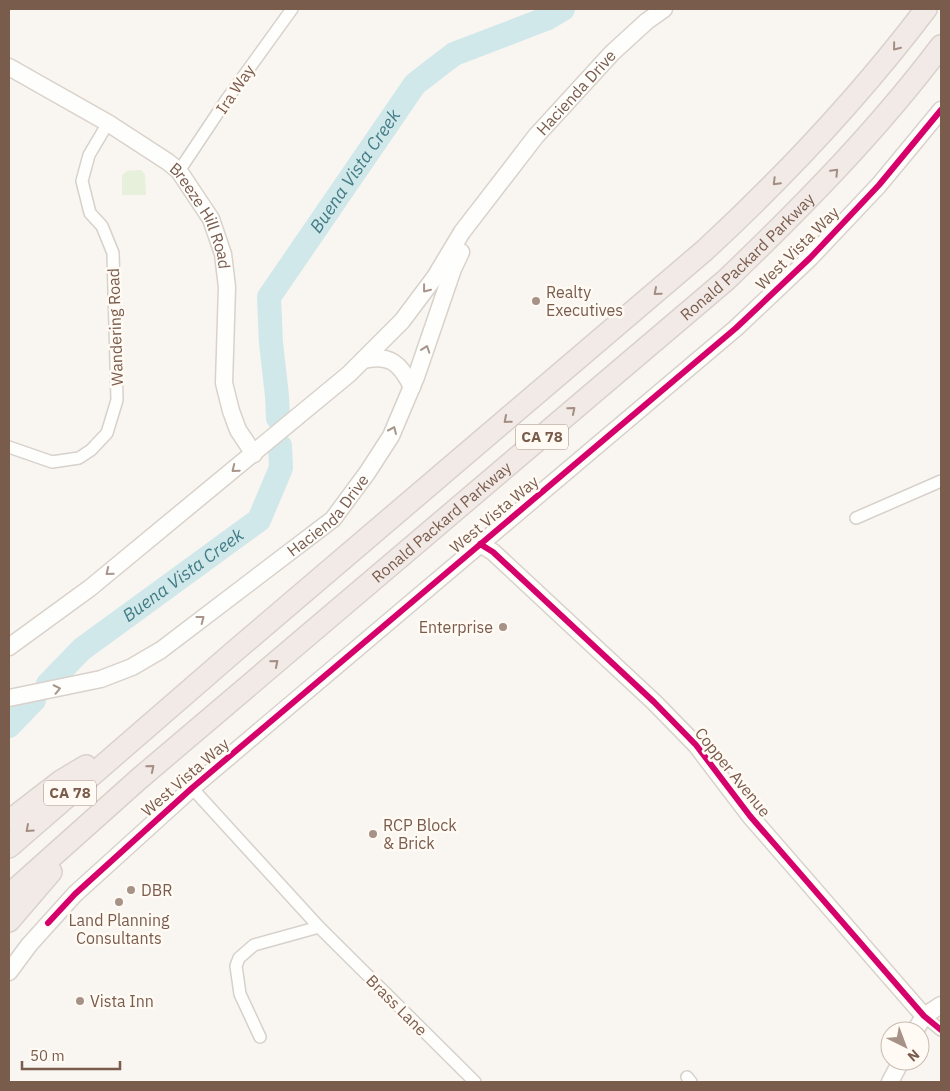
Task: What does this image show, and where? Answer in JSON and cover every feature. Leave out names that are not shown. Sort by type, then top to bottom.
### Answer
[{"type":"highway","name":"Ronald Packard Parkway","points":[[9,847],[131,740],[705,250],[805,153],[860,91],[926,9]]},
{"type":"highway","name":"Ronald Packard Parkway","points":[[9,895],[114,800],[726,280],[787,222],[845,161],[890,110],[941,46]]},
{"type":"highway","points":[[9,821],[61,781],[131,740]]},
{"type":"highway","points":[[9,921],[114,800]]},
{"type":"main road","name":"Hacienda Drive","points":[[9,647],[90,588],[350,374],[402,321],[435,277],[462,232],[536,136],[612,52],[647,21],[664,9]]},
{"type":"main road","name":"Breeze Hill Road","points":[[9,67],[108,122],[149,148],[179,171],[211,219],[223,254],[227,296],[224,383],[238,430],[254,454]]},
{"type":"main road","name":"West Vista Way","points":[[9,972],[29,945],[74,894],[192,788],[736,328],[810,258],[879,185],[941,110]]},
{"type":"main road","name":"Hacienda Drive","points":[[9,698],[86,683],[132,667],[161,650],[333,519],[367,473],[391,436],[412,387],[452,269],[472,228],[498,185]]},
{"type":"main road","points":[[363,360],[382,358],[390,360],[406,375],[412,387]]},
{"type":"main road","name":"Copper Avenue","points":[[480,544],[493,552],[654,702],[696,745],[750,816],[924,1016]]},
{"type":"main road","points":[[921,1021],[924,1016],[941,1005]]},
{"type":"street","name":"Ira Way","points":[[179,171],[227,99],[292,9]]},
{"type":"street","name":"Wandering Road","points":[[9,447],[52,462],[79,458],[91,450],[107,433],[117,400],[113,253],[102,226],[90,213],[82,181],[89,155],[108,122]]},
{"type":"street","points":[[856,518],[941,481]]},
{"type":"street","name":"Brass Lane","points":[[192,788],[319,928],[475,1082]]},
{"type":"street","points":[[260,1038],[240,994],[236,966],[239,958],[254,945],[319,928]]},
{"type":"street","points":[[924,1016],[941,1030]]},
{"type":"green space","points":[[141,170],[145,175],[146,195],[122,195],[122,175],[127,171]]},
{"type":"waterway","name":"Buena Vista Creek","points":[[278,418],[269,297],[415,84],[454,54],[548,18],[563,9]]},
{"type":"waterway","name":"Buena Vista Creek","points":[[48,684],[82,649],[259,520],[281,468],[280,446]]},
{"type":"waterway","name":"Buena Vista Creek","points":[[9,726],[34,700]]},
{"type":"cycle path","points":[[48,923],[75,894],[192,788],[736,328],[810,258],[879,185],[941,110]]},
{"type":"cycle path","points":[[480,544],[493,552],[654,702],[696,745],[750,816],[924,1016],[941,1030]]},
{"type":"place","name":"Realty Executives","points":[[536,301]]},
{"type":"place","name":"Enterprise","points":[[503,627]]},
{"type":"place","name":"RCP Block & Brick","points":[[373,834]]},
{"type":"place","name":"DBR","points":[[131,890]]},
{"type":"place","name":"Land Planning Consultants","points":[[119,902]]},
{"type":"place","name":"Vista Inn","points":[[80,1001]]}]
